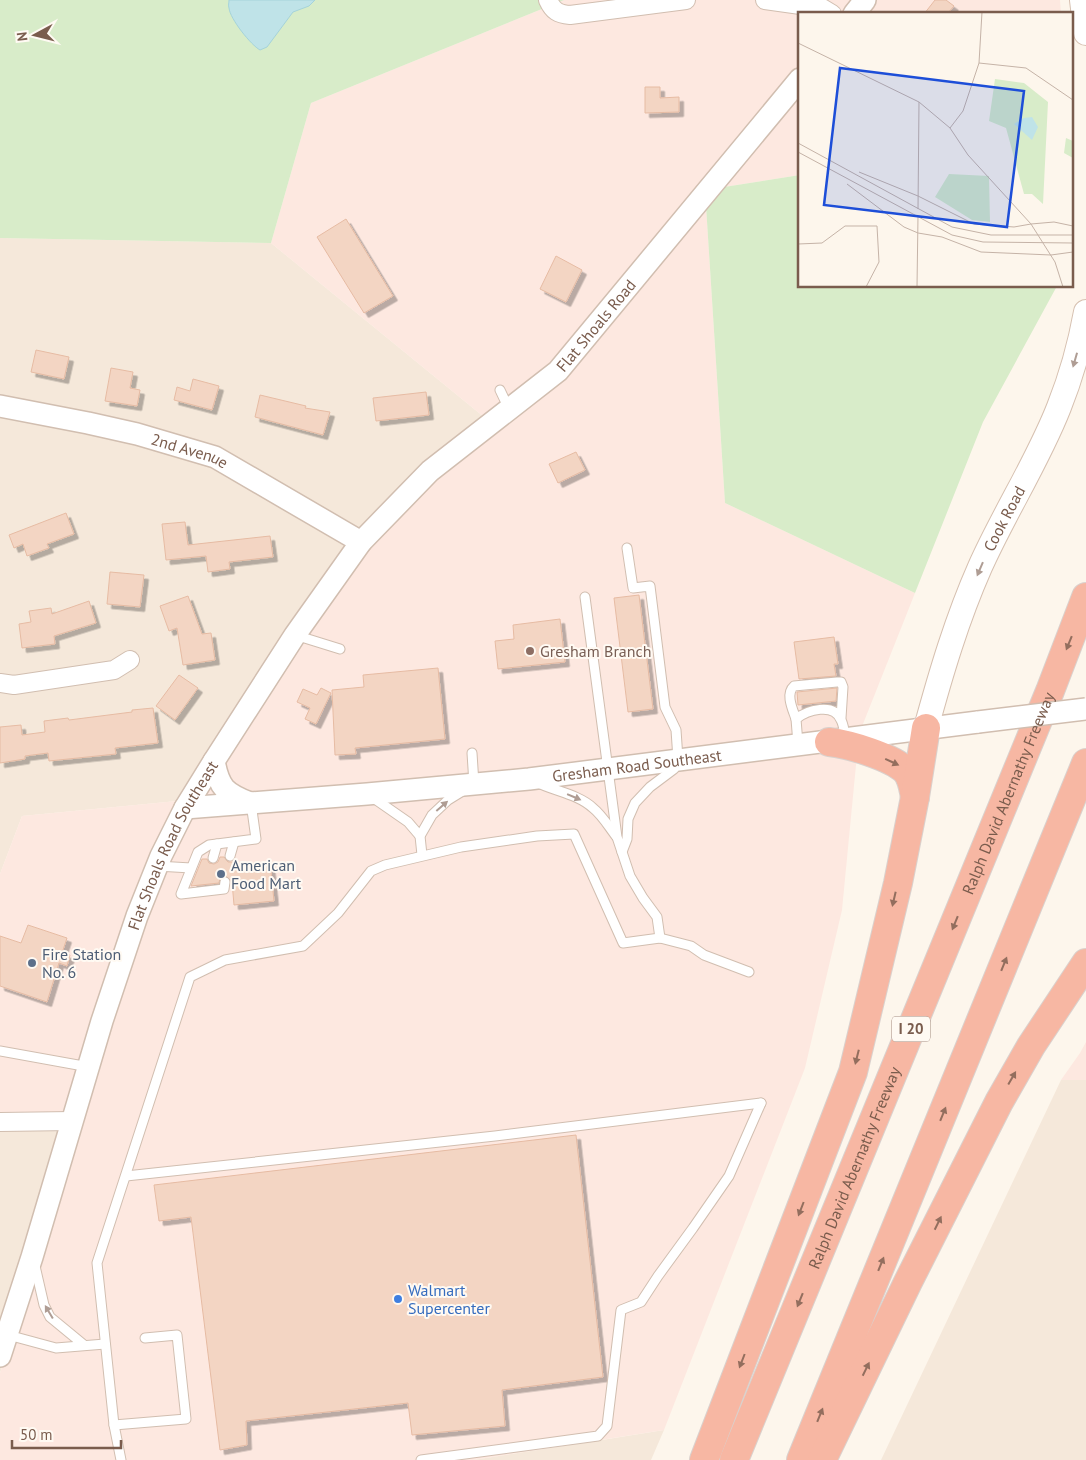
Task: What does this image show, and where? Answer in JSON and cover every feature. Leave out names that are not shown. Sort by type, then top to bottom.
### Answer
[{"type":"highway","name":"Ralph David Abernathy Freeway","points":[[734,1460],[1042,709],[1086,597]]},
{"type":"highway","points":[[704,1460],[853,1072],[898,883],[926,728]]},
{"type":"highway","points":[[839,733],[853,746],[898,765],[910,778],[915,796]]},
{"type":"highway","points":[[802,1460],[1086,763]]},
{"type":"highway","points":[[822,1460],[999,1102],[1031,1046],[1086,963]]},
{"type":"main road","points":[[1082,0],[1086,33]]},
{"type":"main road","name":"Cook Road","points":[[926,728],[955,630],[980,567],[1059,408],[1083,331],[1086,312]]},
{"type":"street","points":[[548,0],[552,9],[561,14],[570,15],[686,0]]},
{"type":"street","points":[[856,12],[865,0]]},
{"type":"street","points":[[773,1],[814,4],[829,12]]},
{"type":"street","name":"Flat Shoals Road","points":[[361,542],[430,471],[558,371],[798,81]]},
{"type":"street","name":"2nd Avenue","points":[[0,406],[136,434],[215,457],[361,542]]},
{"type":"street","name":"Flat Shoals Road Southeast","points":[[0,1356],[4,1334],[32,1257],[72,1121],[137,916],[157,866],[185,808],[214,760],[295,635],[361,542]]},
{"type":"street","points":[[0,683],[14,685],[114,670],[130,660]]},
{"type":"street","name":"Gresham Road Southeast","points":[[185,808],[529,779],[798,745],[839,733],[926,728],[1086,709]]},
{"type":"street","points":[[214,760],[217,777],[223,787],[233,796],[250,803]]},
{"type":"street","points":[[0,1122],[72,1121]]},
{"type":"lane","points":[[500,390],[509,409]]},
{"type":"lane","points":[[622,852],[627,839],[628,819],[635,803],[650,787],[674,769],[678,759],[676,730],[665,707],[650,586],[632,588],[627,548]]},
{"type":"lane","points":[[585,597],[617,837],[634,883],[657,917],[660,938]]},
{"type":"lane","points":[[295,635],[340,649]]},
{"type":"lane","points":[[798,745],[796,719],[789,694],[790,689],[794,686],[842,682],[839,733]]},
{"type":"lane","points":[[796,719],[804,712],[830,710],[839,733]]},
{"type":"lane","points":[[420,836],[432,815],[448,800],[474,784],[472,753]]},
{"type":"lane","points":[[529,779],[549,789],[575,797],[594,808],[617,837]]},
{"type":"lane","points":[[367,794],[408,822],[420,836],[422,855]]},
{"type":"lane","points":[[225,882],[224,889],[202,888],[181,894],[198,852],[209,845],[256,840],[250,803]]},
{"type":"lane","points":[[121,1460],[114,1425],[96,1264],[190,977],[225,960],[303,946],[338,914],[371,871],[422,855],[502,841],[574,834],[623,943],[660,938],[691,946],[704,955],[749,972]]},
{"type":"lane","points":[[230,856],[234,842]]},
{"type":"lane","points":[[213,858],[217,844]]},
{"type":"lane","points":[[157,866],[192,868]]},
{"type":"lane","points":[[0,1051],[89,1067]]},
{"type":"lane","points":[[126,1176],[761,1103],[729,1176],[641,1302],[621,1310],[607,1426],[598,1436],[421,1460]]},
{"type":"lane","points":[[32,1257],[44,1305],[50,1317],[84,1345]]},
{"type":"lane","points":[[4,1334],[56,1348],[106,1344]]},
{"type":"lane","points":[[114,1425],[186,1419],[177,1335],[145,1338]]},
{"type":"shaded area","points":[[564,0],[1060,0],[1061,12],[798,12],[798,175],[705,190],[725,503],[915,593],[859,734],[842,910],[805,1068],[664,1430],[473,1460],[0,1460],[0,1373],[56,1209],[81,1113],[0,1118],[0,874],[22,816],[177,801],[361,542],[495,426],[271,243],[311,103]]},
{"type":"shaded area","points":[[0,238],[271,243],[495,426],[177,801],[22,816],[0,874]]},
{"type":"shaded area","points":[[1086,1042],[1086,1080],[1061,1080],[1080,1053]]},
{"type":"shaded area","points":[[1061,1080],[1086,1080],[1086,1460],[881,1460]]},
{"type":"shaded area","points":[[81,1112],[56,1209],[0,1373],[0,1118]]},
{"type":"shaded area","points":[[664,1430],[651,1460],[473,1460],[602,1440]]},
{"type":"green space","points":[[0,0],[564,0],[311,103],[271,243],[0,238]]},
{"type":"green space","points":[[798,175],[798,288],[1056,288],[983,422],[915,593],[725,503],[705,190]]},
{"type":"water","points":[[229,0],[315,0],[309,6],[293,12],[267,47],[260,50],[237,25],[230,13]]},
{"type":"building","points":[[935,0],[946,0],[954,6],[949,12],[926,12]]},
{"type":"building","points":[[645,87],[660,87],[660,98],[679,97],[679,112],[645,113]]},
{"type":"building","points":[[346,219],[393,296],[364,313],[317,237]]},
{"type":"building","points":[[556,256],[582,270],[566,302],[540,289]]},
{"type":"building","points":[[36,350],[69,357],[64,379],[31,372]]},
{"type":"building","points":[[111,368],[133,372],[130,388],[140,390],[137,406],[105,401]]},
{"type":"building","points":[[193,379],[219,386],[212,410],[174,400],[177,387],[190,391]]},
{"type":"building","points":[[426,392],[429,415],[376,421],[373,398]]},
{"type":"building","points":[[260,395],[306,406],[305,408],[330,412],[323,435],[255,417]]},
{"type":"building","points":[[576,452],[585,470],[558,483],[549,464]]},
{"type":"building","points":[[66,513],[74,534],[47,544],[49,548],[27,556],[23,544],[14,548],[9,535]]},
{"type":"building","points":[[185,522],[188,545],[270,536],[273,557],[229,562],[230,569],[208,572],[206,556],[166,560],[162,524]]},
{"type":"building","points":[[110,572],[144,575],[140,607],[107,604]]},
{"type":"building","points":[[639,595],[653,709],[628,712],[614,598]]},
{"type":"building","points":[[188,596],[202,634],[211,633],[215,660],[183,665],[177,628],[169,631],[160,606]]},
{"type":"building","points":[[89,601],[96,623],[54,636],[55,644],[22,648],[19,624],[31,622],[29,611],[51,608],[52,614]]},
{"type":"building","name":"Gresham Branch","points":[[560,619],[565,662],[498,669],[495,641],[514,639],[513,625]]},
{"type":"building","points":[[834,637],[838,664],[834,664],[836,676],[799,679],[794,642]]},
{"type":"building","points":[[438,668],[445,739],[355,748],[356,754],[335,755],[332,690],[364,687],[363,675]]},
{"type":"building","points":[[179,675],[198,688],[175,720],[156,706]]},
{"type":"building","points":[[321,688],[331,693],[316,724],[305,719],[310,708],[297,702],[303,689],[317,695]]},
{"type":"building","points":[[837,688],[836,701],[798,705],[797,692]]},
{"type":"building","points":[[153,708],[158,743],[115,748],[116,754],[49,761],[48,753],[25,756],[25,759],[0,763],[0,727],[21,725],[22,735],[45,732],[44,721],[68,718],[69,720]]},
{"type":"building","points":[[220,857],[224,857],[228,862],[233,862],[233,865],[270,862],[274,901],[234,905],[232,882],[226,876],[220,878],[219,883],[191,886],[202,859],[207,859],[209,863],[214,864],[218,862]]},
{"type":"building","points":[[28,925],[67,938],[62,953],[70,955],[67,966],[59,963],[47,1002],[0,986],[0,936],[21,943]]},
{"type":"building","name":"Walmart Supercenter","points":[[576,1135],[603,1377],[502,1390],[505,1426],[412,1435],[408,1403],[246,1421],[247,1445],[220,1450],[191,1217],[159,1221],[154,1185]]},
{"type":"place","name":"Gresham Branch","points":[[530,651]]},
{"type":"place","name":"American Food Mart","points":[[221,874]]},
{"type":"place","name":"Fire Station No. 6","points":[[32,963]]},
{"type":"place","name":"Walmart Supercenter","points":[[398,1299]]}]
